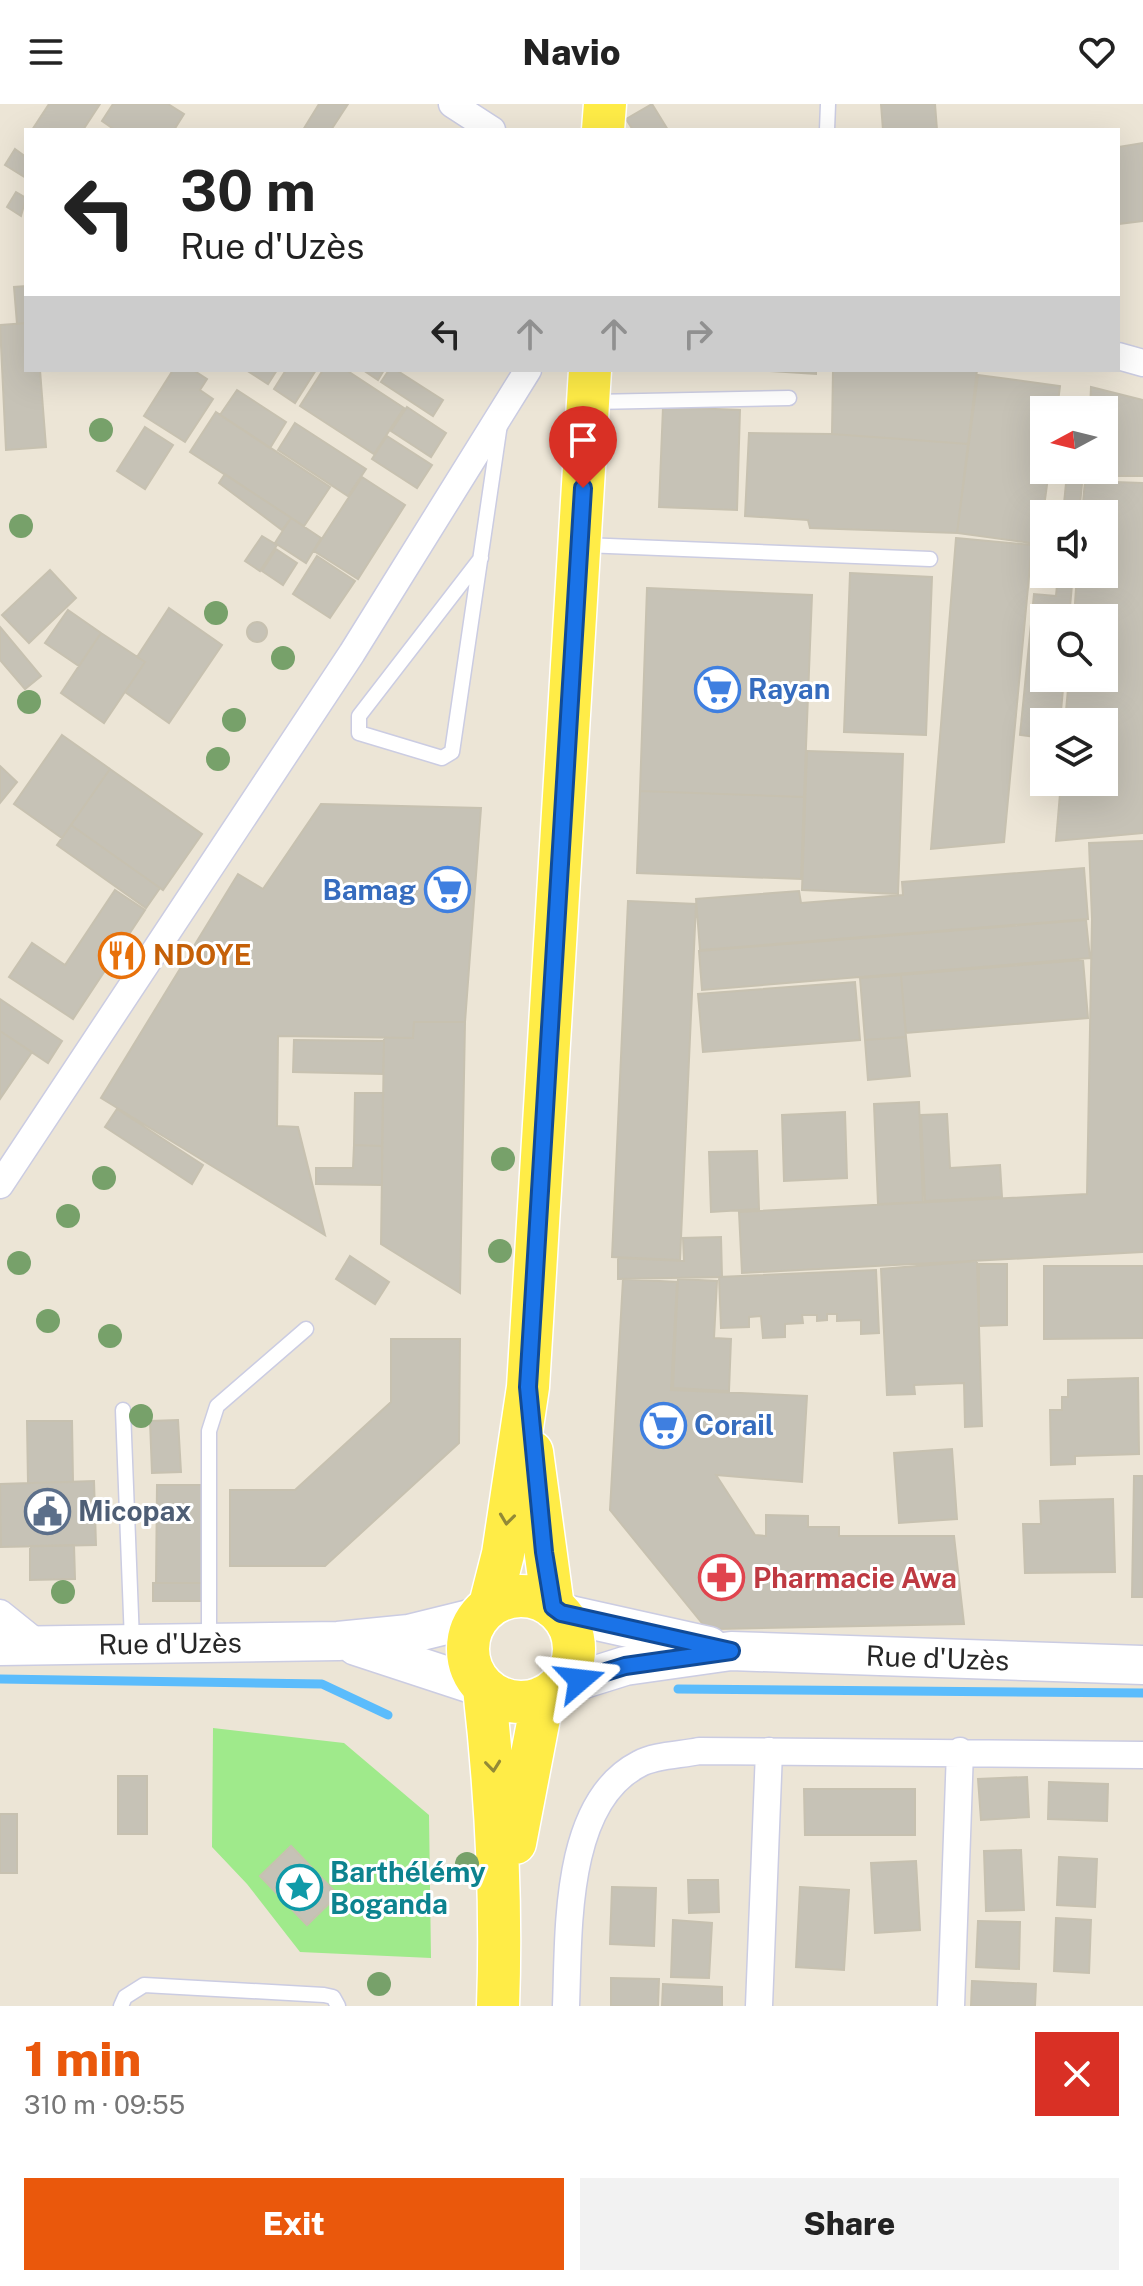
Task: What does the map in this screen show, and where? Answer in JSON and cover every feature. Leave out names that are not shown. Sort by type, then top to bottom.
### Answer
[{"type":"main road","points":[[603,128],[605,104]]},
{"type":"main road","points":[[550,1692],[517,1702],[500,1698],[484,1688],[476,1678],[468,1658],[469,1637],[484,1611],[503,1554],[528,1387],[589,386]]},
{"type":"main road","points":[[528,1387],[533,1465],[557,1610]]},
{"type":"main road","points":[[484,1611],[505,1597],[522,1595],[539,1598],[557,1610],[571,1631],[574,1651],[569,1670],[550,1692],[501,1935]]},
{"type":"main road","points":[[484,1688],[495,1787],[501,1935],[498,2006]]},
{"type":"street","points":[[452,104],[489,128]]},
{"type":"street","points":[[1120,357],[1143,363]]},
{"type":"street","points":[[0,1185],[344,666],[527,372]]},
{"type":"street","name":"Rue d'Uzès","points":[[557,1610],[731,1651]]},
{"type":"street","name":"Rue d'Uzès","points":[[0,1646],[338,1641],[409,1634],[484,1611]]},
{"type":"street","points":[[0,1613],[41,1646]]},
{"type":"street","name":"Rue d'Uzès","points":[[338,1641],[484,1688]]},
{"type":"street","name":"Rue d'Uzès","points":[[550,1692],[625,1666],[731,1651],[1143,1665]]},
{"type":"street","points":[[566,2006],[569,1925],[581,1841],[604,1794],[640,1763],[699,1751],[1143,1755]]},
{"type":"street","points":[[759,2006],[769,1751]]},
{"type":"street","points":[[951,2006],[960,1751]]},
{"type":"lane","points":[[827,128],[828,104]]},
{"type":"lane","points":[[589,386],[789,398]]},
{"type":"lane","points":[[481,558],[359,716],[359,733],[442,758],[447,758],[452,752],[481,558],[502,411]]},
{"type":"lane","points":[[580,545],[930,559]]},
{"type":"lane","points":[[209,1645],[209,1431],[217,1406],[306,1329]]},
{"type":"lane","points":[[123,1410],[132,1645]]},
{"type":"lane","points":[[121,2006],[125,1997],[144,1985],[324,1995],[333,1997],[338,2006]]},
{"type":"green space","points":[[213,1728],[344,1743],[429,1815],[431,1958],[300,1952],[247,1884],[212,1847]]},
{"type":"building","points":[[49,104],[100,104],[84,128],[33,128]]},
{"type":"building","points":[[113,104],[168,104],[184,114],[175,128],[112,128],[102,121]]},
{"type":"building","points":[[319,104],[348,104],[332,128],[304,128]]},
{"type":"building","points":[[652,104],[667,128],[632,128],[626,119]]},
{"type":"building","points":[[881,104],[935,104],[937,128],[883,128]]},
{"type":"building","points":[[1143,143],[1143,221],[1120,224],[1120,147]]},
{"type":"building","points":[[15,149],[24,156],[24,177],[5,165]]},
{"type":"building","points":[[16,192],[24,197],[21,216],[7,207]]},
{"type":"building","points":[[24,286],[24,323],[17,324],[14,287]]},
{"type":"building","points":[[24,323],[24,372],[40,372],[46,447],[6,450],[0,325]]},
{"type":"building","points":[[172,372],[196,372],[207,379],[200,390],[213,399],[185,442],[144,416]]},
{"type":"building","points":[[249,372],[276,372],[268,384]]},
{"type":"building","points":[[285,372],[315,372],[295,403],[274,389]]},
{"type":"building","points":[[322,372],[349,372],[404,408],[374,454],[300,406]]},
{"type":"building","points":[[366,372],[383,372],[378,380]]},
{"type":"building","points":[[388,372],[399,372],[443,400],[433,416],[381,382]]},
{"type":"building","points":[[833,372],[977,372],[968,444],[832,434]]},
{"type":"building","points":[[978,375],[1060,386],[1059,396],[1030,396],[1030,484],[1047,484],[1045,500],[1030,500],[1030,543],[957,533]]},
{"type":"building","points":[[1091,387],[1143,400],[1143,476],[1118,476],[1118,396],[1091,396]]},
{"type":"building","points":[[237,390],[286,422],[270,448],[220,415]]},
{"type":"building","points":[[407,407],[446,433],[431,457],[391,431]]},
{"type":"building","points":[[663,407],[740,410],[737,510],[659,507]]},
{"type":"building","points":[[216,412],[330,487],[304,526],[190,452]]},
{"type":"building","points":[[295,423],[366,469],[348,496],[278,450]]},
{"type":"building","points":[[145,427],[173,445],[145,489],[117,471]]},
{"type":"building","points":[[749,433],[832,434],[968,444],[957,533],[810,528],[808,520],[745,516]]},
{"type":"building","points":[[387,436],[432,465],[417,488],[372,459]]},
{"type":"building","points":[[225,474],[291,518],[282,530],[219,483]]},
{"type":"building","points":[[362,477],[405,505],[358,579],[314,551]]},
{"type":"building","points":[[1143,483],[1143,833],[1056,841],[1060,796],[1118,796],[1118,708],[1066,708],[1068,692],[1118,692],[1118,604],[1075,604],[1076,588],[1118,588],[1118,500],[1083,500],[1085,484]]},
{"type":"building","points":[[1066,484],[1082,484],[1080,500],[1064,500]]},
{"type":"building","points":[[291,518],[321,538],[306,563],[275,543]]},
{"type":"building","points":[[262,536],[277,545],[260,571],[245,561]]},
{"type":"building","points":[[956,538],[1030,545],[1004,842],[931,849]]},
{"type":"building","points":[[276,549],[297,563],[283,585],[262,571]]},
{"type":"building","points":[[317,556],[355,581],[330,618],[293,594]]},
{"type":"building","points":[[50,570],[76,598],[29,643],[2,615]]},
{"type":"building","points":[[850,573],[932,577],[926,735],[844,732]]},
{"type":"building","points":[[647,588],[812,595],[804,797],[640,791]]},
{"type":"building","points":[[1057,588],[1072,588],[1070,604],[1033,604],[1034,594],[1056,596]]},
{"type":"building","points":[[169,608],[222,645],[169,723],[125,692],[145,662],[137,657]]},
{"type":"building","points":[[68,610],[101,633],[79,666],[45,643]]},
{"type":"building","points":[[257,622],[264,625],[267,632],[264,639],[257,642],[250,639],[247,632],[250,625]]},
{"type":"building","points":[[0,627],[41,676],[25,689],[0,660]]},
{"type":"building","points":[[101,633],[145,662],[104,723],[61,693]]},
{"type":"building","points":[[1030,634],[1030,692],[1063,692],[1061,708],[1030,708],[1030,736],[1020,735]]},
{"type":"building","points":[[62,735],[110,769],[62,838],[14,804]]},
{"type":"building","points":[[807,751],[903,754],[898,894],[802,890]]},
{"type":"building","points":[[0,766],[17,782],[0,803]]},
{"type":"building","points":[[110,769],[202,834],[163,890],[71,825]]},
{"type":"building","points":[[640,791],[804,797],[801,879],[637,873]]},
{"type":"building","points":[[321,804],[481,808],[465,1022],[414,1022],[413,1038],[278,1036],[277,1126],[298,1127],[325,1235],[101,1098],[238,874],[263,889]]},
{"type":"building","points":[[71,825],[160,888],[146,908],[57,845]]},
{"type":"building","points":[[1143,841],[1143,1252],[742,1273],[739,1212],[1087,1194],[1092,919],[1089,843]]},
{"type":"building","points":[[1084,868],[1088,919],[700,950],[696,899],[799,891],[801,903],[903,895],[902,882]]},
{"type":"building","points":[[115,890],[145,910],[73,1019],[9,977],[32,943],[65,965]]},
{"type":"building","points":[[628,901],[696,904],[680,1260],[612,1257]]},
{"type":"building","points":[[1086,920],[1090,958],[702,990],[699,951]]},
{"type":"building","points":[[1083,960],[1088,1018],[906,1033],[901,975]]},
{"type":"building","points":[[901,975],[906,1037],[865,1040],[860,978]]},
{"type":"building","points":[[855,982],[860,1040],[703,1052],[698,994]]},
{"type":"building","points":[[0,999],[62,1041],[48,1063],[0,1031]]},
{"type":"building","points":[[414,1022],[465,1022],[460,1293],[381,1244],[384,1038],[413,1038]]},
{"type":"building","points":[[0,1031],[32,1052],[0,1099]]},
{"type":"building","points":[[906,1037],[910,1076],[868,1080],[865,1040]]},
{"type":"building","points":[[294,1040],[384,1041],[383,1074],[293,1072]]},
{"type":"building","points":[[355,1093],[383,1093],[382,1146],[354,1145]]},
{"type":"building","points":[[919,1102],[923,1202],[878,1204],[874,1104]]},
{"type":"building","points":[[117,1109],[203,1165],[192,1184],[105,1127]]},
{"type":"building","points":[[845,1112],[847,1178],[784,1181],[782,1115]]},
{"type":"building","points":[[947,1114],[950,1168],[1000,1165],[1002,1197],[925,1201],[921,1115]]},
{"type":"building","points":[[354,1145],[382,1146],[382,1185],[316,1184],[316,1168],[353,1168]]},
{"type":"building","points":[[757,1151],[759,1209],[711,1212],[709,1152]]},
{"type":"building","points":[[721,1237],[722,1277],[618,1279],[618,1258],[684,1261],[683,1238]]},
{"type":"building","points":[[350,1256],[389,1282],[375,1304],[336,1279]]},
{"type":"building","points":[[977,1261],[982,1426],[965,1427],[964,1383],[914,1385],[915,1394],[887,1395],[881,1269]]},
{"type":"building","points":[[979,1264],[1007,1264],[1007,1325],[979,1326]]},
{"type":"building","points":[[1044,1266],[1143,1266],[1143,1338],[1044,1339]]},
{"type":"building","points":[[876,1270],[879,1333],[861,1334],[861,1320],[837,1321],[837,1314],[827,1314],[827,1320],[817,1321],[817,1315],[802,1315],[803,1323],[785,1324],[785,1337],[763,1338],[761,1316],[749,1317],[749,1327],[721,1328],[719,1277]]},
{"type":"building","points":[[623,1279],[677,1282],[671,1390],[807,1396],[802,1482],[716,1475],[755,1535],[766,1536],[766,1515],[808,1516],[808,1527],[839,1527],[839,1536],[954,1536],[964,1624],[716,1629],[710,1633],[610,1510]]},
{"type":"building","points":[[678,1279],[717,1281],[714,1338],[731,1339],[729,1391],[673,1388]]},
{"type":"building","points":[[391,1339],[460,1339],[459,1443],[325,1566],[230,1566],[230,1490],[295,1490],[391,1402]]},
{"type":"building","points":[[1138,1378],[1139,1454],[1075,1456],[1075,1464],[1051,1465],[1050,1410],[1062,1410],[1062,1397],[1068,1397],[1068,1380]]},
{"type":"building","points":[[178,1420],[181,1472],[152,1473],[150,1421]]},
{"type":"building","points":[[27,1421],[72,1421],[73,1482],[28,1483]]},
{"type":"building","points":[[952,1449],[957,1519],[899,1523],[894,1453]]},
{"type":"building","points":[[1134,1476],[1143,1476],[1143,1597],[1132,1597]]},
{"type":"building","points":[[94,1481],[96,1545],[1,1547],[0,1484]]},
{"type":"building","points":[[157,1485],[208,1485],[208,1583],[156,1583]]},
{"type":"building","points":[[1113,1499],[1115,1572],[1025,1573],[1023,1524],[1041,1524],[1040,1501]]},
{"type":"building","points":[[74,1545],[75,1579],[30,1580],[30,1546]]},
{"type":"building","points":[[153,1583],[208,1583],[209,1601],[153,1601]]},
{"type":"building","points":[[118,1776],[147,1776],[147,1834],[118,1834]]},
{"type":"building","points":[[1027,1777],[1029,1817],[981,1820],[978,1779]]},
{"type":"building","points":[[1049,1782],[1108,1784],[1107,1821],[1048,1819]]},
{"type":"building","points":[[804,1789],[915,1789],[915,1835],[805,1835]]},
{"type":"building","points":[[0,1814],[17,1814],[17,1873],[0,1873]]},
{"type":"building","points":[[291,1846],[338,1895],[307,1925],[260,1876]]},
{"type":"building","points":[[1021,1850],[1024,1910],[986,1911],[984,1851]]},
{"type":"building","points":[[1059,1857],[1097,1859],[1095,1907],[1057,1905]]},
{"type":"building","points":[[916,1861],[920,1930],[875,1933],[871,1863]]},
{"type":"building","points":[[688,1880],[718,1880],[719,1912],[689,1913]]},
{"type":"building","points":[[612,1887],[656,1888],[654,1946],[610,1944]]},
{"type":"building","points":[[800,1887],[849,1890],[844,1970],[796,1967]]},
{"type":"building","points":[[1056,1918],[1091,1920],[1089,1973],[1054,1971]]},
{"type":"building","points":[[673,1920],[712,1923],[709,1978],[671,1977]]},
{"type":"building","points":[[978,1921],[1020,1922],[1019,1969],[976,1967]]},
{"type":"building","points":[[611,1978],[659,1979],[658,2006],[611,2006]]},
{"type":"building","points":[[972,1981],[1036,1984],[1035,2006],[971,2006]]},
{"type":"building","points":[[663,1984],[722,1987],[722,2006],[662,2006]]},
{"type":"waterway","points":[[0,1679],[322,1684],[388,1715]]},
{"type":"waterway","points":[[678,1689],[1143,1693]]},
{"type":"place","name":"Rayan","points":[[717,689]]},
{"type":"place","name":"Bamag","points":[[447,890]]},
{"type":"place","name":"NDOYE","points":[[122,955]]},
{"type":"place","name":"Corail","points":[[663,1425]]},
{"type":"place","name":"Micopax","points":[[47,1511]]},
{"type":"place","name":"Pharmacie Awa","points":[[722,1578]]},
{"type":"place","name":"Barthélémy Boganda","points":[[299,1888]]},
{"type":"route","points":[[580,1680],[625,1666],[731,1651],[561,1613],[553,1607],[544,1552],[533,1465],[528,1387],[583,488]]}]
